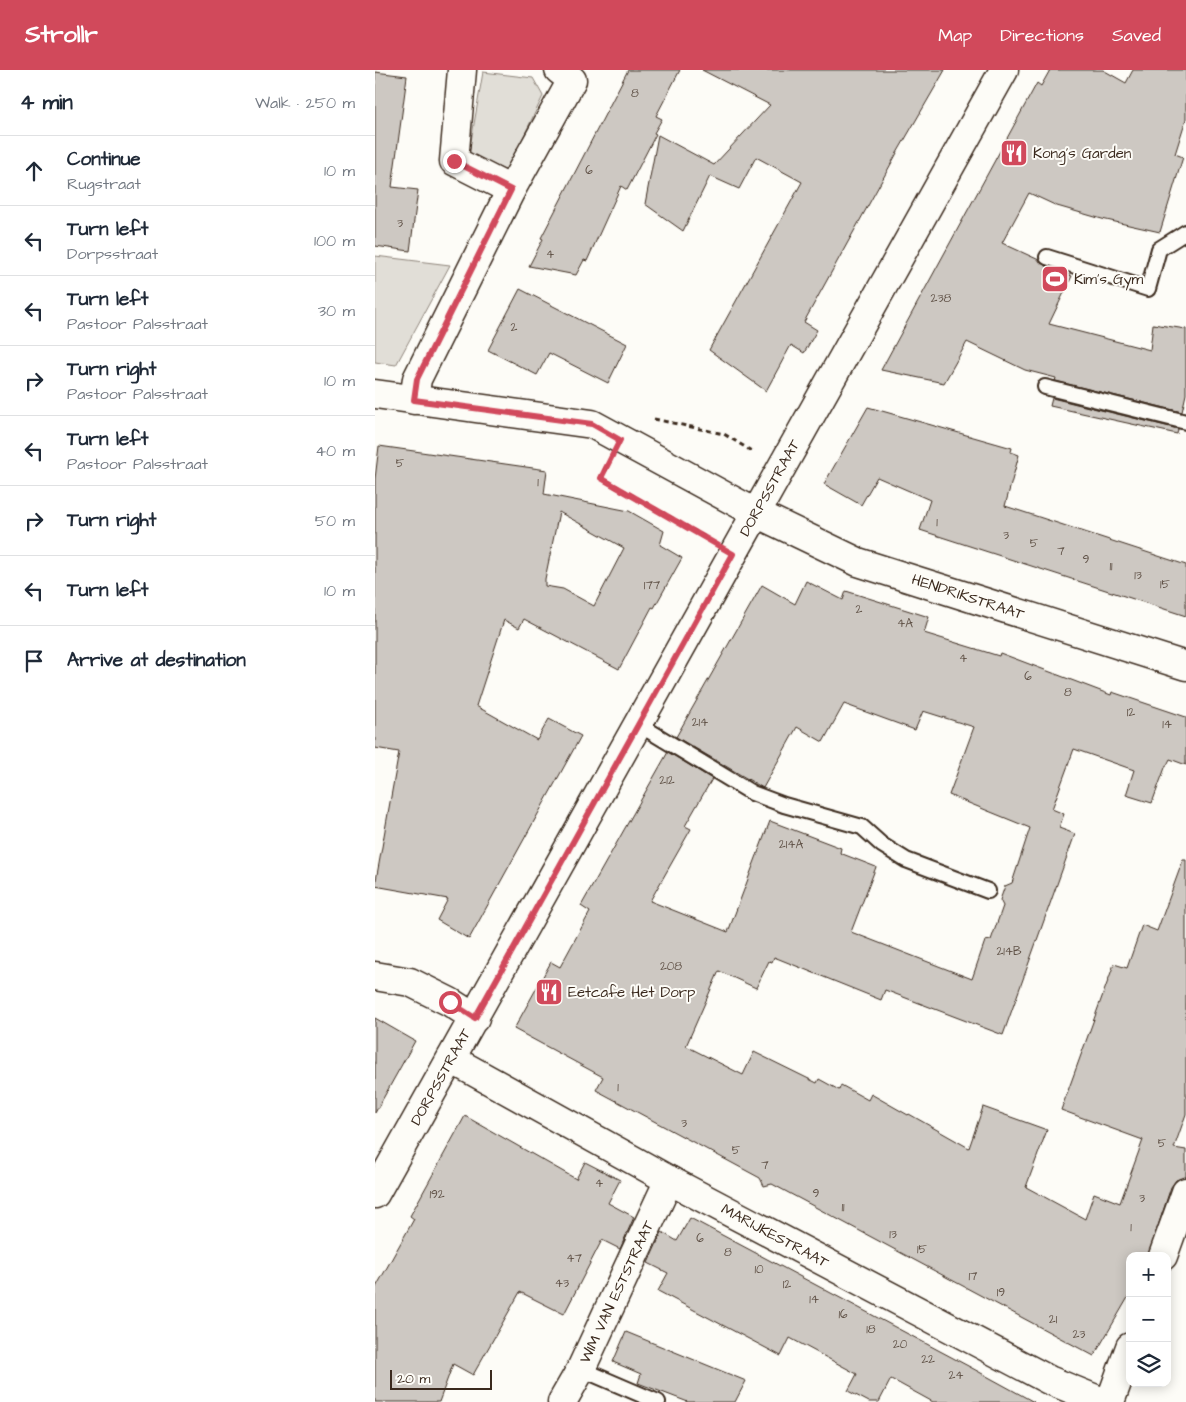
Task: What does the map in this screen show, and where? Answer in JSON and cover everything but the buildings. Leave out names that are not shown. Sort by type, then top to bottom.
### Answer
[{"type":"street","points":[[462,70],[454,161],[511,190]]},
{"type":"street","name":"DORPSSTRAAT","points":[[375,1194],[1004,70]]},
{"type":"street","points":[[414,400],[417,379],[570,73]]},
{"type":"street","name":"HENDRIKSTRAAT","points":[[375,394],[592,424],[756,513],[858,562],[1186,666]]},
{"type":"street","points":[[375,976],[409,982],[450,1002],[475,1018]]},
{"type":"street","name":"MARIJKESTRAAT","points":[[451,1059],[669,1180],[1049,1380],[1103,1402]]},
{"type":"street","name":"WIM VAN ESTSTRAAT","points":[[562,1402],[581,1369],[669,1180]]},
{"type":"street","points":[[1166,1252],[1179,1231],[1186,1192]]},
{"type":"street","points":[[1110,1402],[1126,1357]]},
{"type":"lane","points":[[1047,257],[1148,289],[1159,249],[1186,232]]},
{"type":"lane","points":[[1045,387],[1186,422]]},
{"type":"lane","points":[[638,724],[752,793],[784,805],[861,827],[882,845],[906,860],[988,891]]},
{"type":"lane","points":[[581,1369],[658,1402]]},
{"type":"path","points":[[649,418],[724,434],[756,454]]},
{"type":"path","points":[[620,440],[601,478],[733,554]]},
{"type":"shaded area","points":[[483,72],[533,78],[543,96],[507,171],[469,153]]},
{"type":"shaded area","points":[[375,256],[450,265],[396,365],[375,362]]},
{"type":"place","name":"Kong's Garden","points":[[1014,153]]},
{"type":"place","name":"Kim's Gym","points":[[1055,279]]},
{"type":"place","name":"Eetcafe Het Dorp","points":[[549,992]]},
{"type":"route","points":[[450,1002],[475,1018],[733,554],[601,478],[620,440],[592,424],[414,400],[417,379],[511,190],[454,161]]}]
